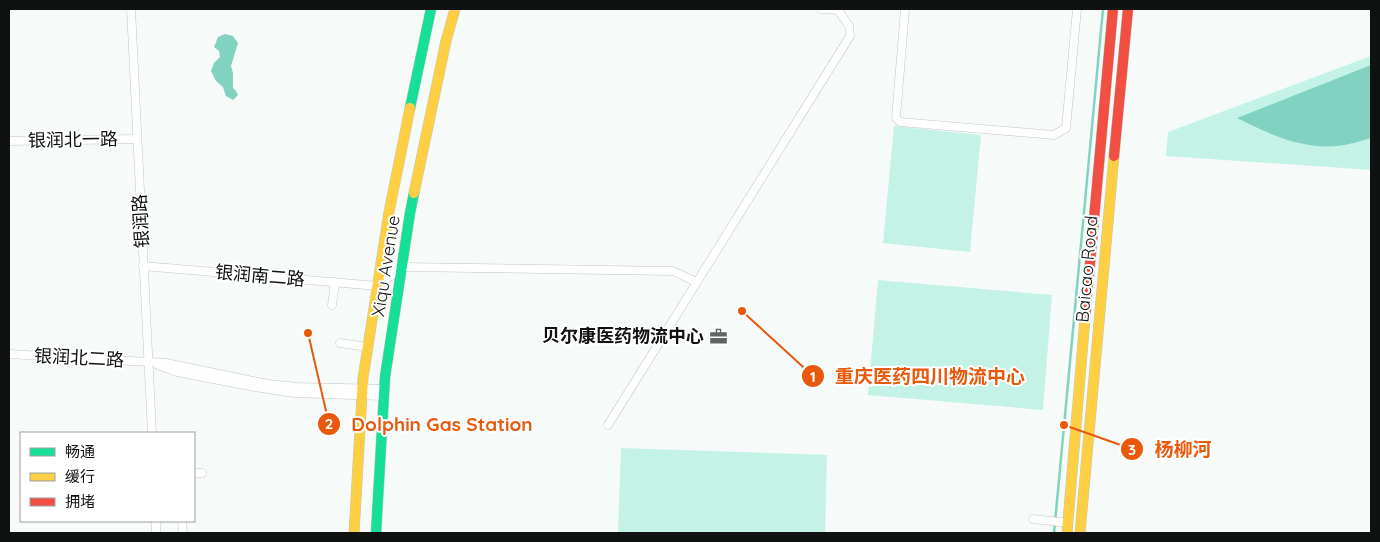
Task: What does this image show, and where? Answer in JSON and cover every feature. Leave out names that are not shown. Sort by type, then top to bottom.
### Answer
[{"type":"main road","name":"Xiqu Avenue","points":[[354,533],[362,392],[368,347],[389,212],[431,9]]},
{"type":"main road","name":"Xiqu Avenue","points":[[376,533],[384,377],[412,203],[446,41],[455,9]]},
{"type":"main road","name":"Baicao Road","points":[[1061,525],[1113,9]]},
{"type":"main road","name":"Baicao Road","points":[[1080,533],[1128,9]]},
{"type":"street","name":"银润路","points":[[131,9],[152,432]]},
{"type":"street","points":[[608,426],[850,36],[849,26],[838,10],[821,9]]},
{"type":"street","points":[[905,9],[896,118],[900,122],[1054,135],[1066,128],[1077,9]]},
{"type":"street","name":"银润北一路","points":[[9,141],[137,139]]},
{"type":"street","name":"银润南二路","points":[[143,266],[378,286]]},
{"type":"street","points":[[378,286],[402,268],[673,271],[694,281],[696,284]]},
{"type":"street","points":[[332,305],[335,282]]},
{"type":"street","points":[[340,343],[368,347]]},
{"type":"street","name":"银润北二路","points":[[9,354],[170,364],[268,384],[384,393]]},
{"type":"street","points":[[1032,519],[1061,525]]},
{"type":"shaded area","points":[[225,34],[233,36],[238,43],[231,66],[233,88],[238,95],[233,100],[226,96],[223,87],[216,81],[211,71],[214,63],[220,57],[219,51],[214,47],[218,37]]},
{"type":"shaded area","points":[[1371,56],[1371,170],[1166,156],[1168,132]]},
{"type":"shaded area","points":[[1371,65],[1371,138],[1341,145],[1310,145],[1273,135],[1237,118]]},
{"type":"shaded area","points":[[894,126],[981,135],[970,252],[883,243]]},
{"type":"shaded area","points":[[878,280],[1052,295],[1043,410],[868,395]]},
{"type":"shaded area","points":[[621,448],[827,455],[825,533],[618,533]]},
{"type":"waterway","points":[[1054,533],[1103,9]]},
{"type":"traffic: fast","points":[[410,108],[431,9]]},
{"type":"traffic: fast","points":[[376,533],[385,377],[414,193]]},
{"type":"traffic: slow","points":[[414,193],[446,41],[455,9]]},
{"type":"traffic: slow","points":[[354,533],[363,378],[389,212],[410,108]]},
{"type":"traffic: slow","points":[[1080,533],[1114,156]]},
{"type":"traffic: slow","points":[[1067,533],[1085,318]]},
{"type":"traffic: jam","points":[[1085,318],[1113,9]]},
{"type":"traffic: jam","points":[[1114,156],[1128,9]]},
{"type":"place","name":"重庆医药四川物流中心","points":[[742,311]]},
{"type":"place","name":"Dolphin Gas Station","points":[[308,333]]},
{"type":"place","name":"贝尔康医药物流中心","points":[[718,336]]},
{"type":"place","name":"杨柳河","points":[[1064,425]]}]
